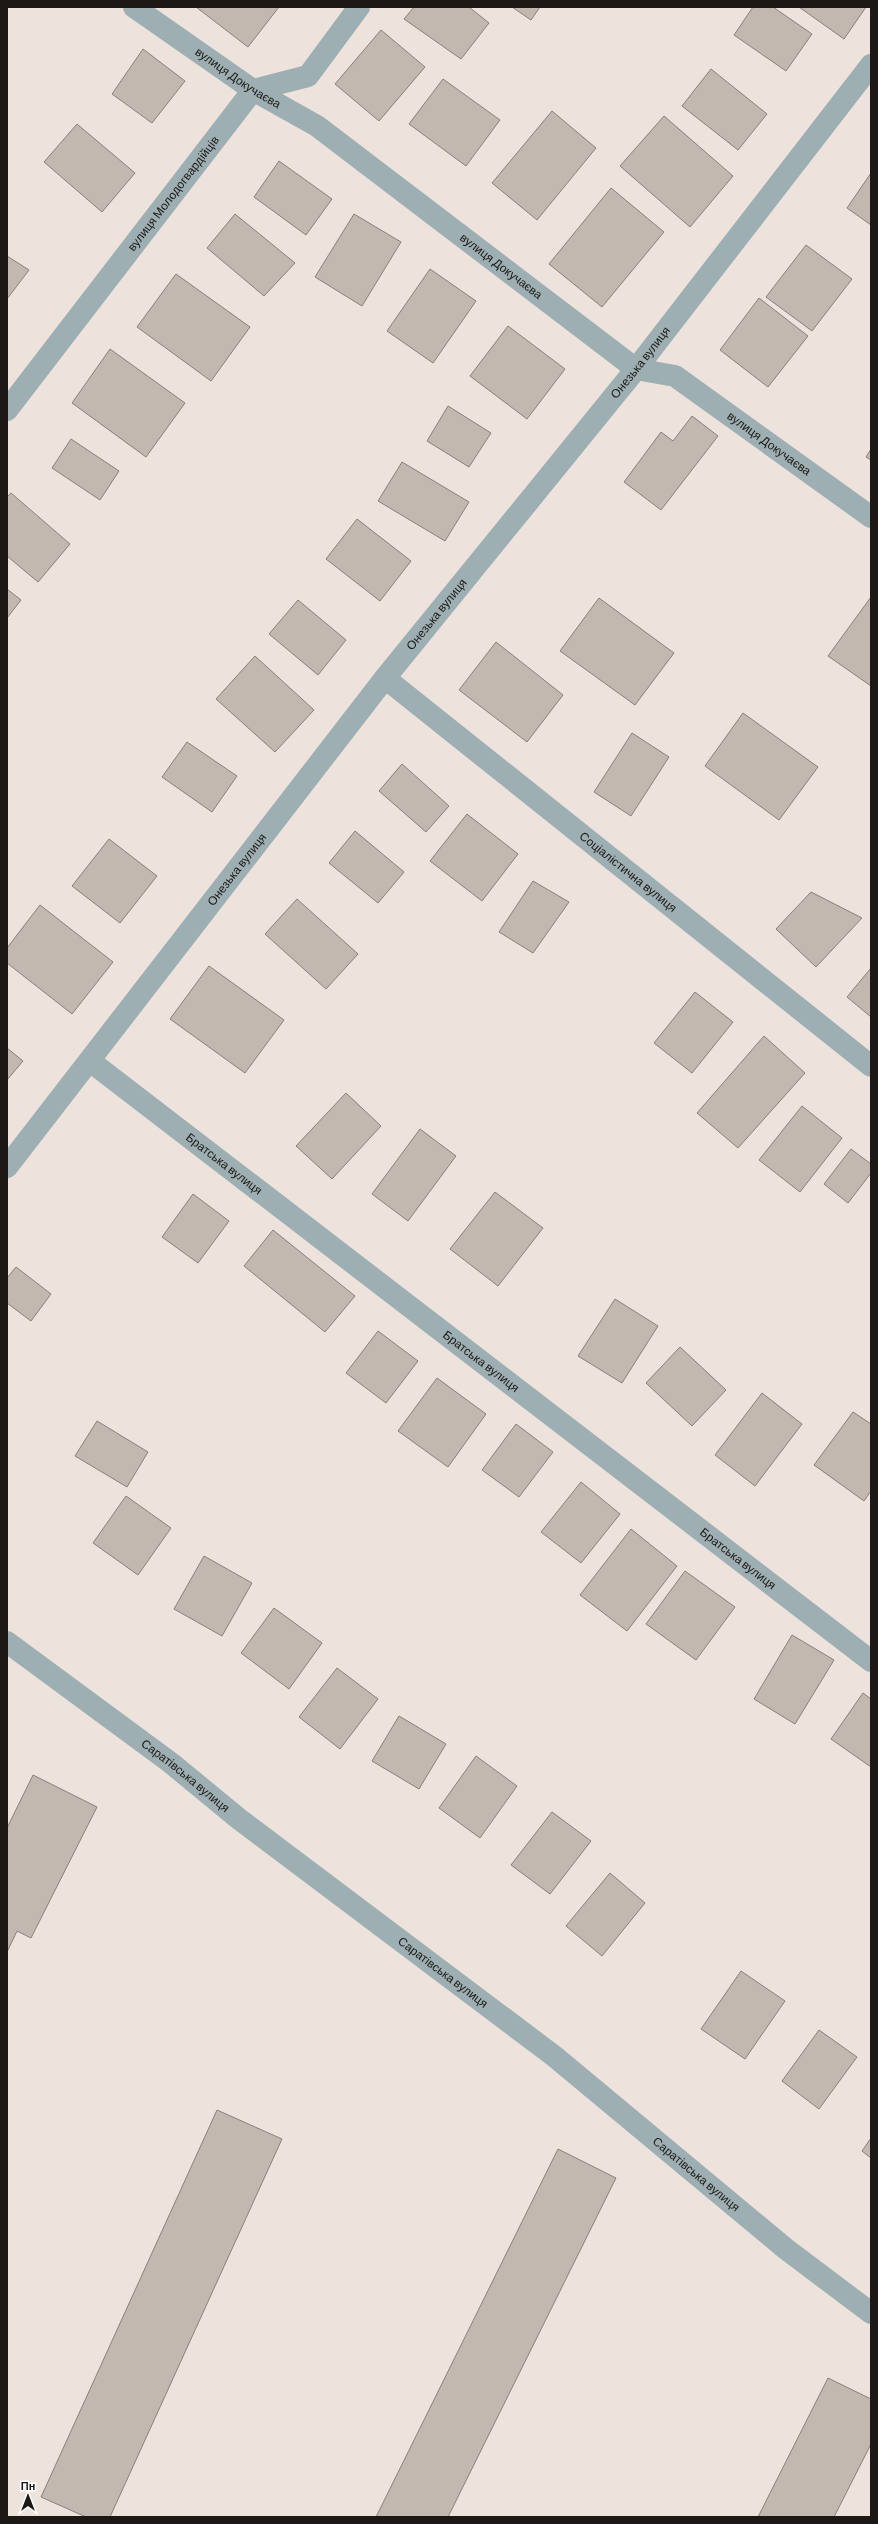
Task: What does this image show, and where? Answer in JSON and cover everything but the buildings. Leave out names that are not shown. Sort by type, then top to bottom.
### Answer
[{"type":"street","name":"вулиця Докучаєва","points":[[134,7],[253,90],[317,126],[636,369],[675,376],[871,517]]},
{"type":"street","points":[[253,90],[308,76],[359,7]]},
{"type":"street","name":"Онезька вулиця","points":[[7,1167],[385,678],[636,369],[871,65]]},
{"type":"street","name":"вулиця Молодогвардійців","points":[[7,410],[253,90]]},
{"type":"street","name":"Соціалістична вулиця","points":[[385,678],[871,1066]]},
{"type":"street","name":"Братська вулиця","points":[[90,1061],[871,1661]]},
{"type":"street","name":"Саратівська вулиця","points":[[9,1649],[171,1763],[239,1819],[554,2056],[786,2249],[871,2313]]}]
